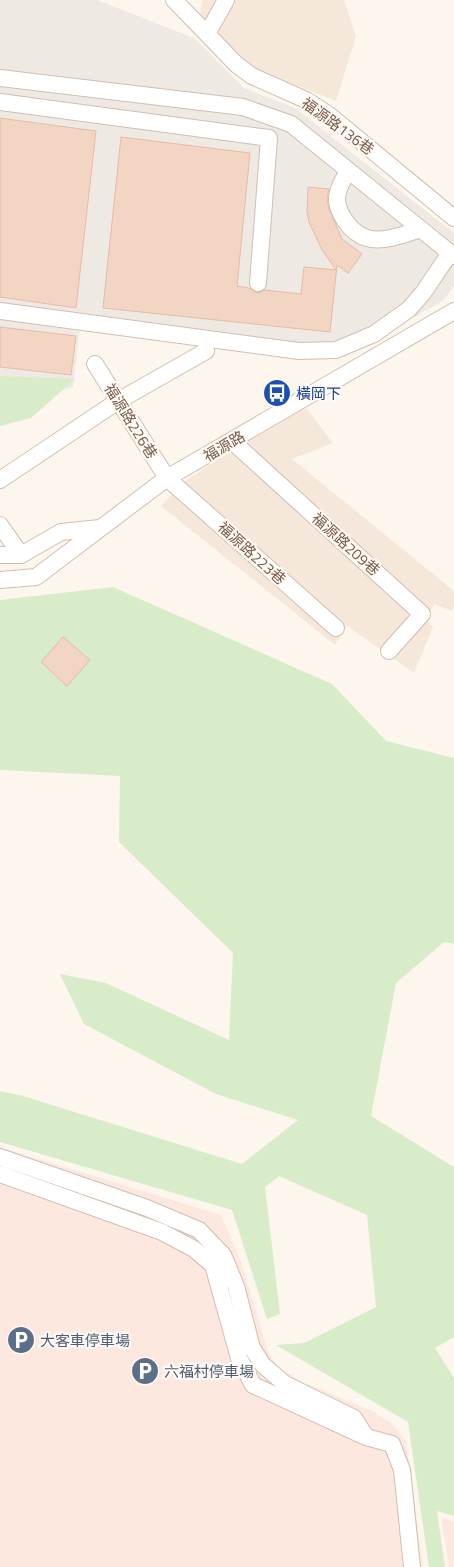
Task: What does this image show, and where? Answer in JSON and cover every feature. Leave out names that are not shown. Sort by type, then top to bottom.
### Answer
[{"type":"street","name":"福源路136巷","points":[[174,0],[237,65],[252,76],[306,100],[329,115],[454,218]]},
{"type":"street","points":[[207,34],[226,0]]},
{"type":"street","points":[[0,78],[243,107],[291,124],[452,255],[409,309],[374,334],[336,350],[299,351],[0,311]]},
{"type":"street","points":[[0,102],[269,138],[291,124]]},
{"type":"street","points":[[258,283],[269,138]]},
{"type":"street","points":[[348,170],[337,194],[340,213],[350,229],[368,238],[393,238],[421,229]]},
{"type":"street","name":"福源路","points":[[0,580],[36,577],[167,478],[454,311]]},
{"type":"street","points":[[0,480],[118,401],[206,350]]},
{"type":"street","name":"福源路226巷","points":[[95,364],[167,478]]},
{"type":"street","name":"福源路209巷","points":[[232,441],[422,614],[389,651]]},
{"type":"street","name":"福源路223巷","points":[[167,478],[336,628]]},
{"type":"street","points":[[0,525],[21,555]]},
{"type":"street","points":[[0,555],[21,555],[61,532],[102,528]]},
{"type":"street","points":[[0,1157],[147,1208],[199,1230],[223,1255],[236,1286],[252,1348],[262,1365],[285,1384],[354,1418],[366,1437]]},
{"type":"street","points":[[0,1174],[162,1232],[194,1249],[213,1265],[239,1358],[253,1386],[366,1437],[392,1444],[402,1470],[412,1567]]},
{"type":"shaded area","points":[[0,0],[97,0],[194,38],[244,88],[295,108],[454,233],[454,286],[443,301],[361,346],[314,359],[80,327],[73,387],[0,407]]},
{"type":"shaded area","points":[[202,0],[344,0],[356,36],[336,101],[251,67],[200,16]]},
{"type":"shaded area","points":[[306,408],[333,443],[292,459],[454,591],[452,611],[434,604],[427,619],[433,627],[414,673],[347,626],[335,645],[161,506],[182,483],[227,453]]},
{"type":"shaded area","name":"六福村停車場","points":[[0,1147],[221,1215],[240,1259],[268,1351],[277,1366],[301,1381],[374,1412],[392,1424],[406,1441],[423,1567],[0,1567]]},
{"type":"shaded area","points":[[441,1517],[454,1522],[454,1567],[449,1567]]},
{"type":"green space","points":[[0,376],[75,379],[31,418],[0,426]]},
{"type":"green space","points":[[113,587],[332,684],[386,741],[454,758],[454,944],[444,942],[396,983],[371,1116],[454,1167],[454,1337],[435,1348],[454,1378],[454,1516],[437,1511],[445,1567],[429,1567],[408,1422],[276,1345],[304,1343],[376,1307],[367,1215],[279,1176],[265,1187],[280,1314],[267,1319],[232,1210],[0,1142],[0,1091],[23,1096],[242,1164],[298,1120],[216,1094],[84,1024],[60,974],[106,983],[229,1040],[233,953],[119,842],[120,776],[0,770],[0,600]]},
{"type":"building","points":[[0,118],[96,131],[76,308],[0,297]]},
{"type":"building","points":[[121,137],[250,153],[237,286],[249,288],[257,293],[265,290],[301,294],[304,267],[336,270],[322,250],[309,222],[307,211],[308,187],[329,189],[327,198],[329,209],[342,239],[362,254],[348,273],[337,265],[330,332],[103,308]]},
{"type":"building","points":[[0,327],[76,336],[71,375],[0,367]]},
{"type":"building","points":[[63,637],[90,660],[67,686],[41,662]]},
{"type":"place","name":"橫岡下","points":[[277,393]]},
{"type":"place","name":"大客車停車場","points":[[21,1340]]},
{"type":"place","name":"六福村停車場","points":[[145,1371]]}]
